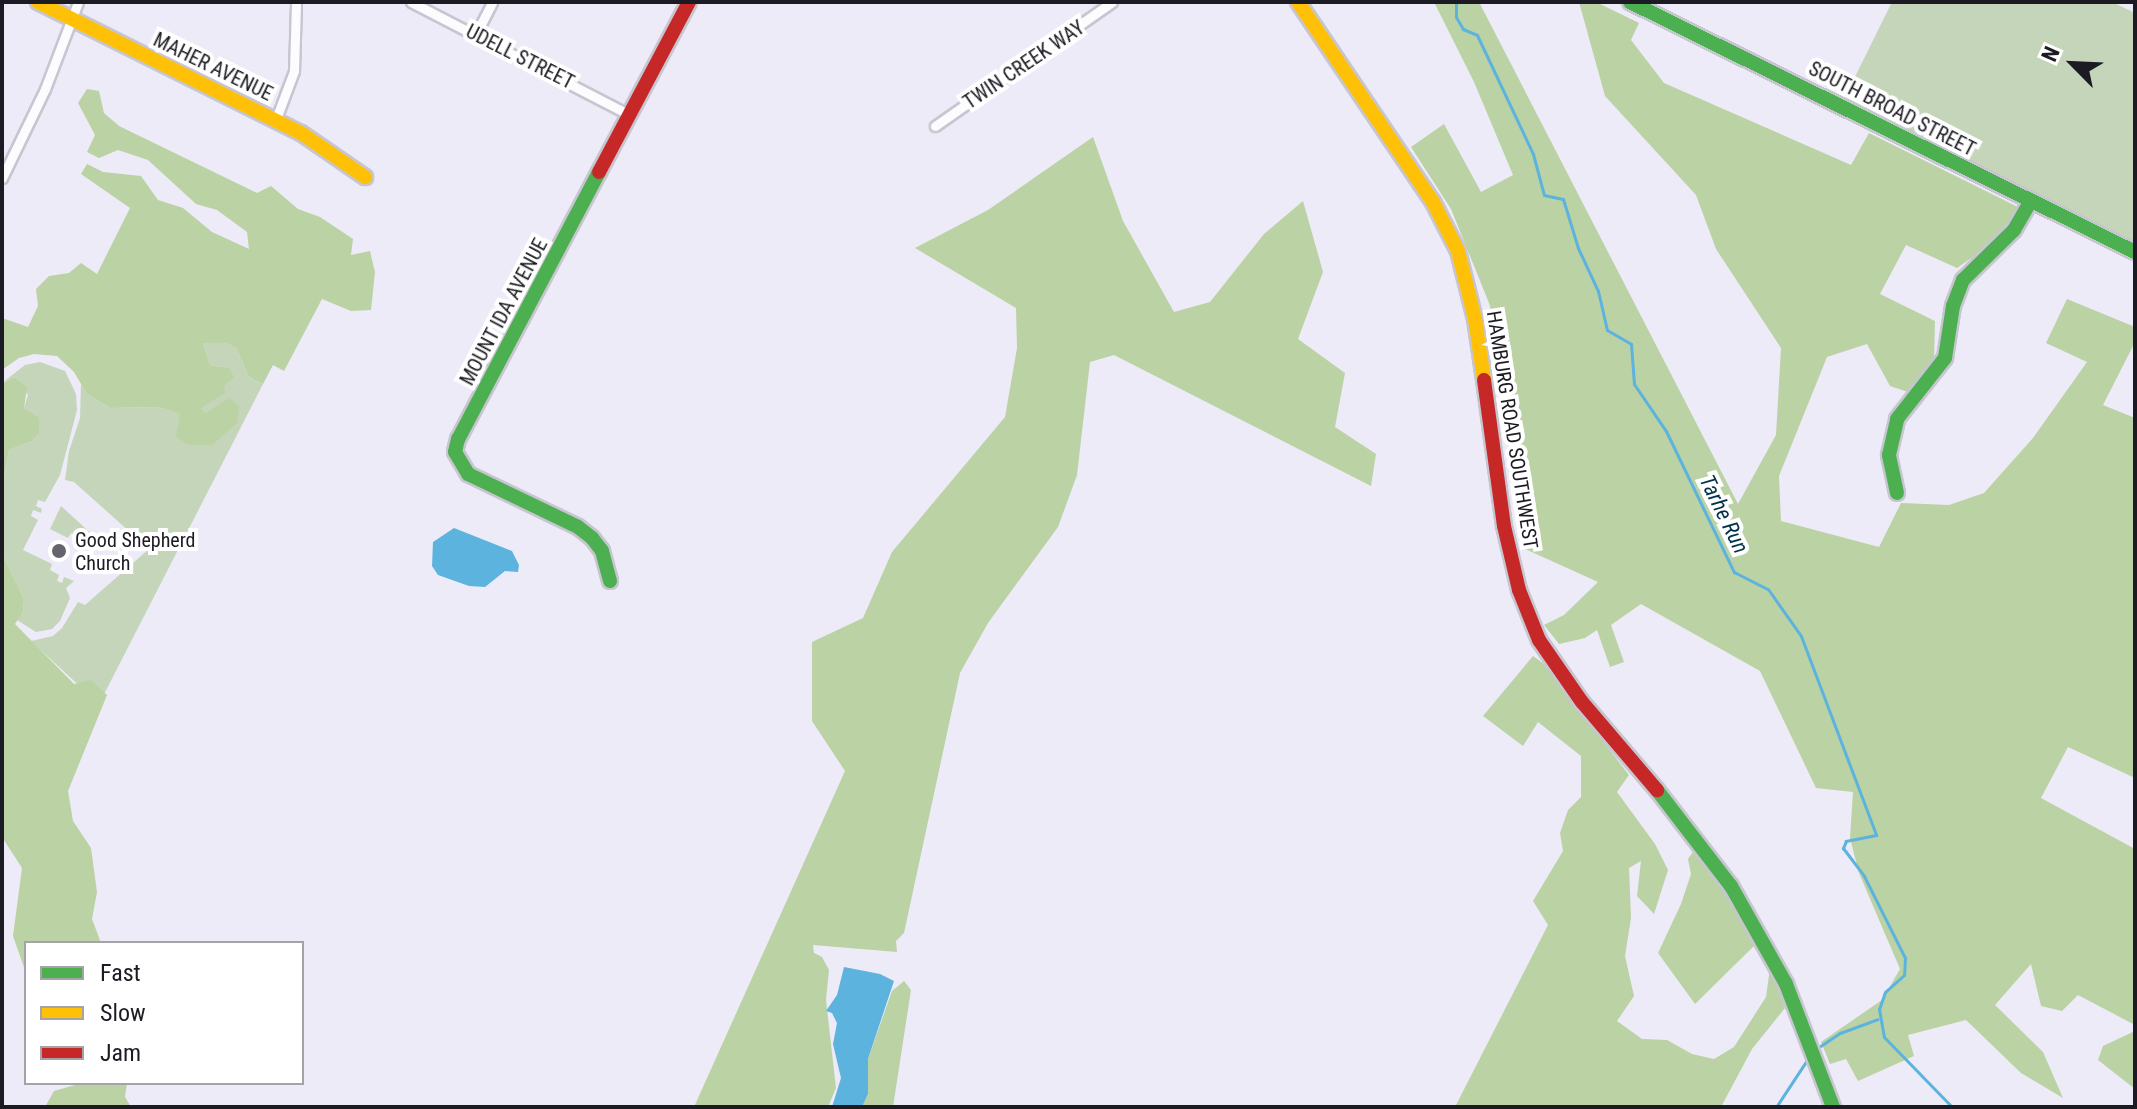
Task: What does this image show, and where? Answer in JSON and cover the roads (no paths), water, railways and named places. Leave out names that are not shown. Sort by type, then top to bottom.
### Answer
[{"type":"street","name":"MAHER AVENUE","points":[[38,2],[276,119],[365,177]]},
{"type":"street","points":[[2,178],[45,89],[78,2]]},
{"type":"street","points":[[276,119],[294,71],[296,2]]},
{"type":"street","name":"UDELL STREET","points":[[411,2],[628,114]]},
{"type":"street","points":[[476,34],[492,2]]},
{"type":"street","name":"MOUNT IDA AVENUE","points":[[610,581],[602,551],[592,538],[578,527],[468,474],[455,452],[458,439],[689,2]]},
{"type":"street","name":"TWIN CREEK WAY","points":[[935,126],[1112,2]]},
{"type":"street","name":"HAMBURG ROAD SOUTHWEST","points":[[1298,2],[1433,202],[1460,256],[1475,319],[1504,526],[1519,590],[1539,640],[1582,702],[1672,808],[1731,886],[1786,984],[1833,1107]]},
{"type":"street","name":"SOUTH BROAD STREET","points":[[1630,2],[2135,252]]},
{"type":"street","points":[[1897,493],[1889,455],[1897,419],[1945,358],[1953,306],[1963,280],[2014,230],[2031,200]]},
{"type":"water","points":[[454,528],[512,551],[519,565],[518,572],[505,571],[485,587],[469,586],[438,575],[432,566],[433,542]]},
{"type":"water","points":[[844,967],[880,974],[894,981],[868,1059],[868,1094],[862,1107],[832,1107],[841,1078],[833,1044],[837,1023],[832,1013],[826,1011],[837,995]]},
{"type":"waterway","name":"Tarhe Run","points":[[1456,2],[1456,17],[1463,29],[1477,35],[1533,154],[1544,195],[1563,199],[1578,248],[1598,291],[1607,330],[1631,344],[1634,384],[1666,431],[1734,572],[1768,589],[1801,636],[1876,835],[1846,841],[1843,848],[1864,876],[1905,958],[1904,975],[1885,992],[1879,1009],[1884,1037],[1952,1107]]},
{"type":"waterway","name":"Tarhe Run","points":[[1816,1049],[1840,1033],[1878,1019]]},
{"type":"waterway","name":"Tarhe Run","points":[[1776,1107],[1809,1057]]},
{"type":"place","name":"Good Shepherd Church","points":[[59,551]]}]
